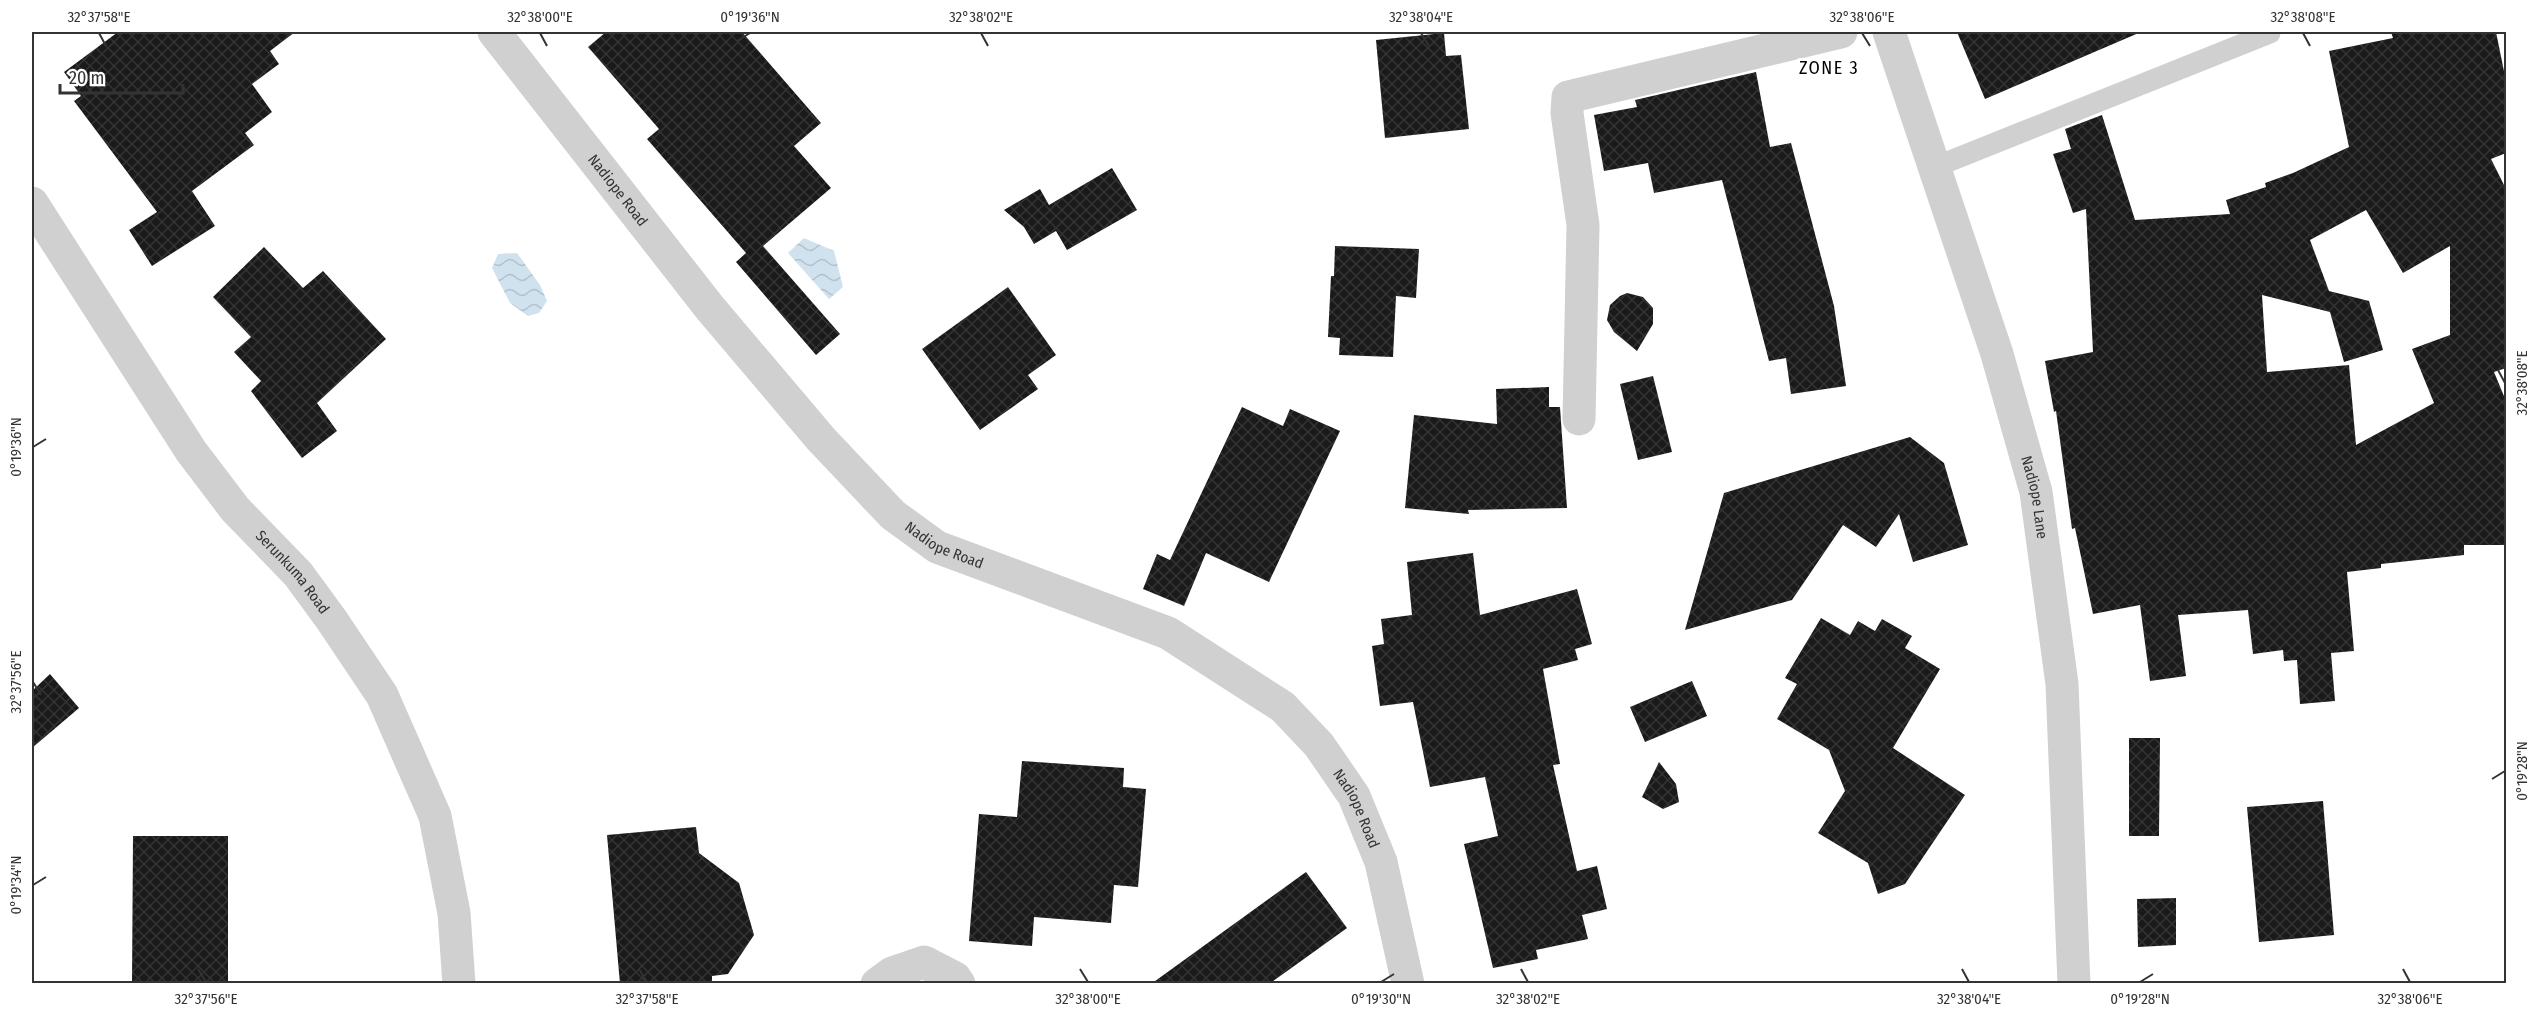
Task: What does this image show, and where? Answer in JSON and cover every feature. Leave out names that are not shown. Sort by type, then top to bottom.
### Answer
[{"type":"street","name":"Nadiope Road","points":[[494,32],[710,308],[821,439],[892,515],[937,547],[1168,633],[1283,707],[1319,745],[1354,796],[1382,862],[1408,984]]},
{"type":"street","points":[[1579,419],[1583,225],[1567,113],[1568,97],[1841,32]]},
{"type":"street","name":"Nadiope Lane","points":[[1889,32],[1997,354],[2036,492],[2062,684],[2074,984]]},
{"type":"street","name":"Serunkuma Road","points":[[32,203],[191,451],[235,509],[298,574],[381,695],[435,816],[454,914],[459,984]]},
{"type":"street","points":[[877,984],[892,973],[924,962],[955,978],[959,984]]},
{"type":"lane","points":[[1935,167],[2270,33]]},
{"type":"water","points":[[804,238],[834,251],[843,287],[829,299],[788,253]]},
{"type":"water","points":[[517,253],[540,285],[547,301],[539,313],[528,316],[510,303],[492,268],[498,254]]},
{"type":"building","points":[[118,32],[295,32],[270,51],[279,64],[252,84],[272,112],[245,133],[254,145],[192,191],[215,226],[152,266],[129,230],[157,212],[74,101],[81,96],[64,72]]},
{"type":"building","points":[[606,32],[742,32],[821,123],[794,146],[831,188],[763,246],[840,334],[816,355],[736,262],[746,253],[647,139],[659,129],[588,47]]},
{"type":"building","points":[[1957,32],[2141,32],[1985,99]]},
{"type":"building","points":[[2391,32],[2496,32],[2506,81],[2506,153],[2491,159],[2506,189],[2506,368],[2494,372],[2506,401],[2506,545],[2464,545],[2464,555],[2381,564],[2381,568],[2347,572],[2354,651],[2331,653],[2335,701],[2300,704],[2297,660],[2284,661],[2283,650],[2253,654],[2248,610],[2178,615],[2186,676],[2150,681],[2140,605],[2093,614],[2075,528],[2072,529],[2056,411],[2054,412],[2045,361],[2093,352],[2086,209],[2073,213],[2053,154],[2071,149],[2065,129],[2102,115],[2135,220],[2230,214],[2226,200],[2266,187],[2265,183],[2293,173],[2349,147],[2329,51],[2393,38]],"holes":[[[2366,210],[2403,273],[2450,246],[2450,335],[2412,349],[2434,403],[2356,445],[2349,365],[2267,372],[2262,295],[2330,312],[2344,362],[2383,350],[2369,301],[2329,291],[2310,240]]]},
{"type":"building","points":[[1444,33],[1446,56],[1461,55],[1469,129],[1385,138],[1376,40]]},
{"type":"building","points":[[1756,72],[1770,147],[1791,143],[1834,306],[1846,386],[1791,394],[1786,358],[1769,361],[1722,180],[1654,193],[1648,163],[1604,171],[1594,115],[1637,107],[1635,100]]},
{"type":"building","points":[[1112,168],[1137,210],[1067,250],[1056,231],[1034,244],[1024,227],[1004,210],[1040,189],[1049,205]]},
{"type":"building","points":[[1335,246],[1419,249],[1416,298],[1396,296],[1393,357],[1339,355],[1340,338],[1328,337]]},
{"type":"building","points":[[264,247],[303,288],[323,271],[386,339],[317,403],[337,431],[302,458],[251,391],[261,381],[234,352],[251,337],[213,297]]},
{"type":"building","points":[[1008,287],[1056,355],[1028,375],[1038,389],[980,430],[922,349]]},
{"type":"building","points":[[1627,293],[1643,297],[1653,308],[1653,324],[1637,351],[1614,332],[1607,320],[1610,305]]},
{"type":"building","points":[[1653,376],[1672,452],[1638,460],[1620,384]]},
{"type":"building","points":[[1549,387],[1549,407],[1560,407],[1567,508],[1468,510],[1469,514],[1405,508],[1414,415],[1497,424],[1496,389]]},
{"type":"building","points":[[1242,407],[1283,426],[1290,409],[1340,431],[1269,582],[1206,553],[1184,606],[1143,589],[1157,554],[1170,560]]},
{"type":"building","points":[[1910,437],[1944,463],[1968,545],[1913,562],[1899,514],[1876,547],[1843,525],[1792,600],[1685,630],[1724,493]]},
{"type":"building","points":[[1473,553],[1480,615],[1577,589],[1592,644],[1575,649],[1578,660],[1543,669],[1560,764],[1553,765],[1577,871],[1597,866],[1607,909],[1582,915],[1588,939],[1536,950],[1538,959],[1493,968],[1464,844],[1498,836],[1485,777],[1430,787],[1413,702],[1380,706],[1372,646],[1384,644],[1381,619],[1412,615],[1407,562]]},
{"type":"building","points":[[1821,618],[1850,635],[1858,621],[1875,631],[1882,619],[1912,636],[1905,648],[1940,669],[1893,748],[1965,795],[1905,884],[1878,894],[1868,863],[1818,833],[1845,791],[1829,750],[1777,719],[1797,684],[1785,678]]},
{"type":"building","points":[[50,674],[79,708],[32,748],[32,691]]},
{"type":"building","points":[[1692,681],[1707,716],[1645,742],[1630,707]]},
{"type":"building","points":[[2129,738],[2160,738],[2159,836],[2129,836]]},
{"type":"building","points":[[1022,761],[1124,768],[1123,787],[1146,789],[1138,887],[1114,885],[1111,923],[1034,917],[1032,946],[969,941],[979,814],[1017,817]]},
{"type":"building","points":[[1659,762],[1676,784],[1679,802],[1663,809],[1642,797]]},
{"type":"building","points":[[2323,801],[2334,935],[2259,942],[2247,807]]},
{"type":"building","points":[[696,827],[699,853],[739,883],[754,935],[728,974],[712,976],[712,984],[620,984],[607,835]]},
{"type":"building","points":[[133,836],[228,836],[228,984],[132,984]]},
{"type":"building","points":[[1306,872],[1347,928],[1269,984],[1151,984]]},
{"type":"building","points":[[2176,898],[2176,945],[2138,947],[2137,899]]},
{"type":"district","name":"ZONE 3","points":[[1829,68]]}]
